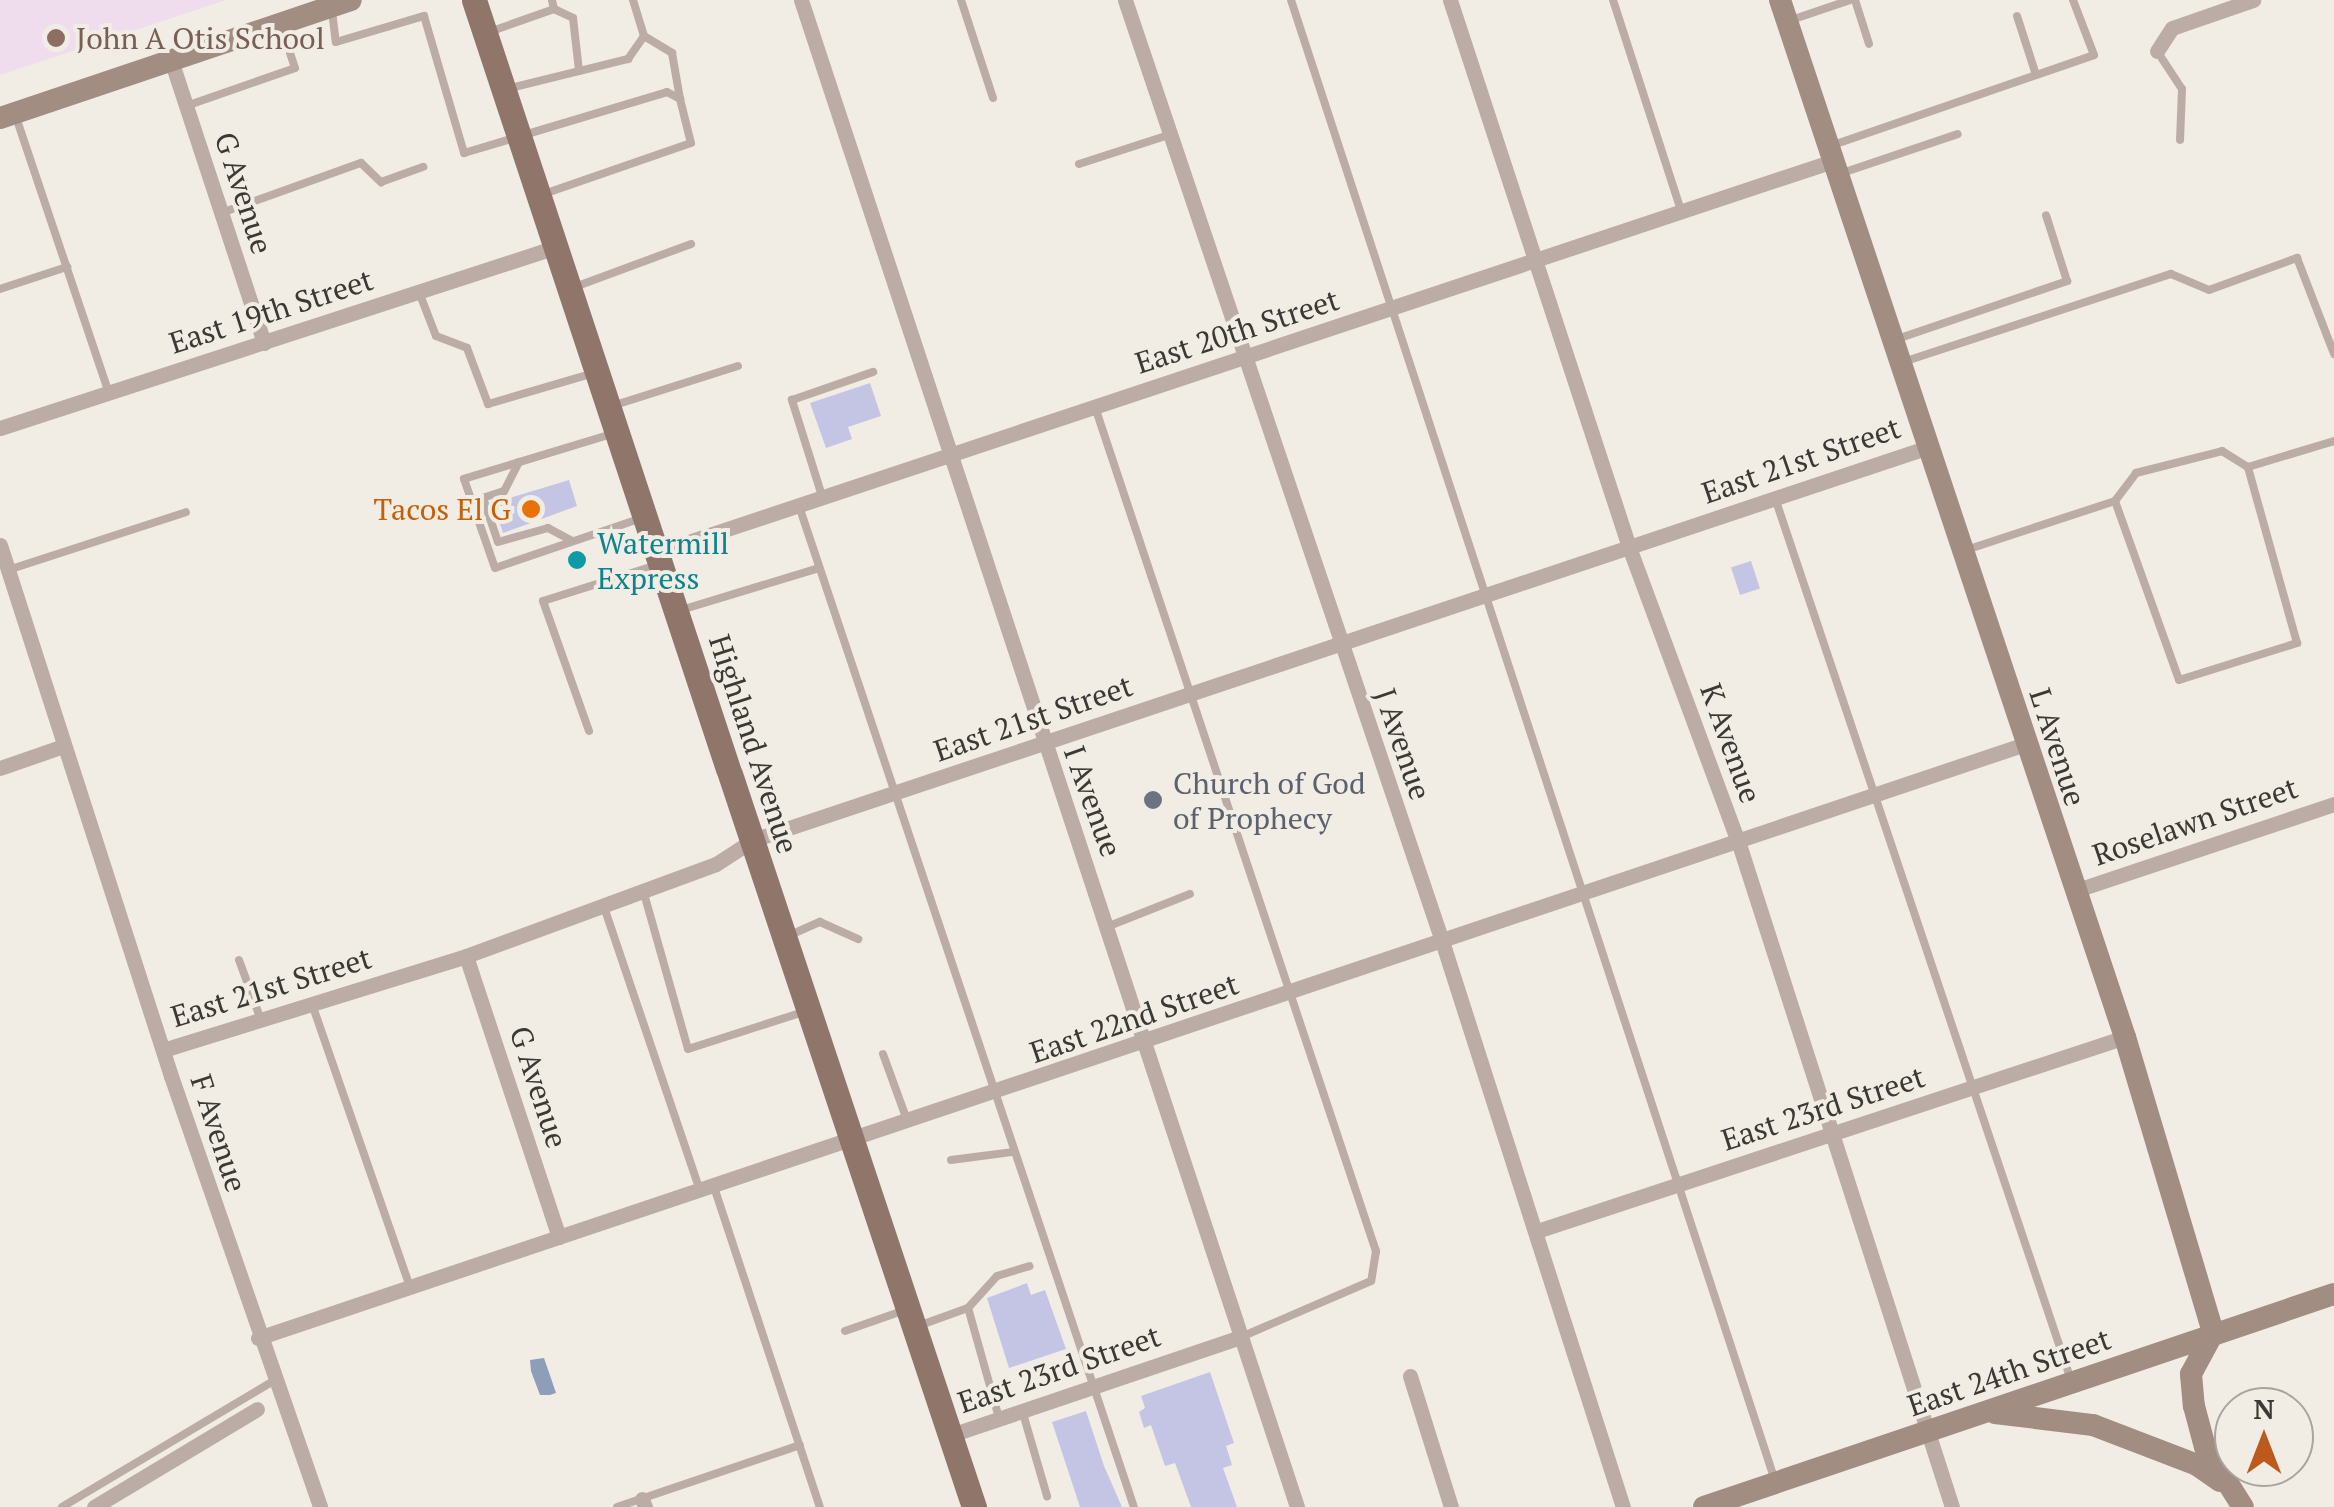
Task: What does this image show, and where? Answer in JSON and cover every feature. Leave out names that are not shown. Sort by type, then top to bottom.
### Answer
[{"type":"main road","name":"Highland Avenue","points":[[474,0],[559,246],[784,938],[951,1434],[969,1506]]},
{"type":"street","name":"I Avenue","points":[[801,0],[1043,743],[1149,1043],[1297,1507]]},
{"type":"street","name":"J Avenue","points":[[1125,0],[1442,941],[1623,1507]]},
{"type":"street","name":"K Avenue","points":[[1450,0],[1628,547],[1739,844],[1828,1135],[1952,1507]]},
{"type":"street","points":[[2156,52],[2172,28],[2253,0]]},
{"type":"street","points":[[8,115],[329,4]]},
{"type":"street","name":"L Avenue","points":[[1783,11],[1925,448],[2125,1037],[2213,1333]]},
{"type":"street","name":"G Avenue","points":[[171,60],[264,343]]},
{"type":"street","name":"East 20th Street","points":[[660,558],[798,504],[1833,161]]},
{"type":"street","name":"East 19th Street","points":[[0,428],[559,246]]},
{"type":"street","name":"East 21st Street","points":[[163,1050],[466,956],[716,864],[753,840],[1925,448]]},
{"type":"street","name":"F Avenue","points":[[0,545],[272,1381],[320,1507]]},
{"type":"street","name":"East 22nd Street","points":[[258,1338],[850,1137],[1149,1043],[2025,744]]},
{"type":"street","points":[[0,768],[64,746]]},
{"type":"street","name":"Roselawn Street","points":[[2074,891],[2334,804]]},
{"type":"street","name":"G Avenue","points":[[466,956],[559,1237]]},
{"type":"street","name":"East 23rd Street","points":[[1537,1231],[2125,1037]]},
{"type":"street","name":"East 24th Street","points":[[1704,1507],[2334,1294]]},
{"type":"street","points":[[2213,1333],[2191,1374],[2194,1406],[2205,1447],[2214,1463]]},
{"type":"street","name":"East 23rd Street","points":[[951,1434],[1241,1337]]},
{"type":"street","points":[[1410,1376],[1451,1507]]},
{"type":"street","points":[[94,1507],[257,1409]]},
{"type":"street","points":[[1987,1412],[2092,1425],[2197,1464],[2214,1476]]},
{"type":"street","points":[[2228,1487],[2243,1507]]},
{"type":"lane","points":[[541,195],[691,142],[672,53],[644,36],[633,0]]},
{"type":"lane","points":[[961,0],[993,98]]},
{"type":"lane","points":[[1290,0],[1387,311],[1681,1184],[1776,1483]]},
{"type":"lane","points":[[1613,0],[1682,210]]},
{"type":"lane","points":[[1783,11],[1852,0],[1869,44]]},
{"type":"lane","points":[[1833,161],[2036,75],[2094,55],[2074,0]]},
{"type":"lane","points":[[329,4],[336,42],[424,16],[464,153],[520,133],[667,92],[680,98]]},
{"type":"lane","points":[[486,33],[553,5],[573,18],[579,70]]},
{"type":"lane","points":[[2017,16],[2036,75]]},
{"type":"lane","points":[[186,106],[294,68],[280,24]]},
{"type":"lane","points":[[505,90],[628,59],[644,36]]},
{"type":"lane","points":[[2156,52],[2182,89],[2180,140]]},
{"type":"lane","points":[[8,115],[109,393]]},
{"type":"lane","points":[[1833,161],[1958,134]]},
{"type":"lane","points":[[1080,164],[1170,135]]},
{"type":"lane","points":[[221,213],[362,163],[381,182],[423,167]]},
{"type":"lane","points":[[1892,340],[2067,282],[2046,215]]},
{"type":"lane","points":[[572,288],[691,244]]},
{"type":"lane","points":[[1900,363],[2171,274],[2209,290],[2296,258],[2334,354]]},
{"type":"lane","points":[[0,289],[66,267]]},
{"type":"lane","points":[[418,292],[436,336],[467,348],[488,404],[599,372]]},
{"type":"lane","points":[[610,406],[738,366]]},
{"type":"lane","points":[[822,496],[792,400],[872,372]]},
{"type":"lane","points":[[1095,406],[1376,1251],[1371,1281],[1241,1337]]},
{"type":"lane","points":[[619,432],[464,479],[496,568],[646,516]]},
{"type":"lane","points":[[2248,467],[2334,441]]},
{"type":"lane","points":[[1962,552],[2115,502],[2136,473],[2222,451],[2248,467],[2297,643],[2179,680],[2115,502]]},
{"type":"lane","points":[[519,462],[504,490],[483,498],[498,542],[548,528],[573,541]]},
{"type":"lane","points":[[1774,498],[1879,796],[1968,1089],[2072,1384]]},
{"type":"lane","points":[[798,504],[890,794],[1134,1507]]},
{"type":"lane","points":[[8,570],[186,512]]},
{"type":"lane","points":[[589,732],[543,602],[660,558]]},
{"type":"lane","points":[[677,611],[819,568]]},
{"type":"lane","points":[[643,890],[688,1049],[808,1010]]},
{"type":"lane","points":[[1108,926],[1190,894]]},
{"type":"lane","points":[[603,904],[820,1507]]},
{"type":"lane","points":[[784,938],[820,922],[858,939]]},
{"type":"lane","points":[[239,960],[261,1020]]},
{"type":"lane","points":[[312,1004],[410,1287]]},
{"type":"lane","points":[[883,1054],[907,1120]]},
{"type":"lane","points":[[951,1160],[1013,1152]]},
{"type":"lane","points":[[846,1331],[968,1308],[996,1276],[1030,1266]]},
{"type":"lane","points":[[968,1308],[1000,1418]]},
{"type":"lane","points":[[62,1507],[272,1381]]},
{"type":"lane","points":[[1022,1410],[1047,1496]]},
{"type":"lane","points":[[617,1507],[643,1503],[800,1445]]},
{"type":"shaded area","name":"John A Otis School","points":[[0,0],[226,0],[0,75]]},
{"type":"water","points":[[544,1358],[556,1393],[550,1395],[540,1395],[531,1371],[530,1360]]},
{"type":"building","points":[[870,383],[881,416],[848,427],[852,439],[826,448],[810,403]]},
{"type":"building","name":"Tacos El G","points":[[569,480],[577,506],[503,533],[493,503]]},
{"type":"building","points":[[1751,561],[1760,589],[1740,595],[1731,567]]},
{"type":"building","points":[[1027,1283],[1031,1295],[1045,1290],[1066,1349],[1009,1368],[987,1298]]},
{"type":"building","points":[[1210,1372],[1234,1443],[1226,1446],[1232,1465],[1223,1468],[1237,1507],[1191,1507],[1175,1463],[1165,1466],[1151,1425],[1144,1428],[1139,1412],[1145,1408],[1141,1396]]},
{"type":"building","points":[[1086,1411],[1122,1507],[1080,1507],[1052,1422]]},
{"type":"place","name":"John A Otis School","points":[[56,38]]},
{"type":"place","name":"Tacos El G","points":[[531,509]]},
{"type":"place","name":"Watermill Express","points":[[577,560]]},
{"type":"place","name":"Church of God of Prophecy","points":[[1153,800]]}]
